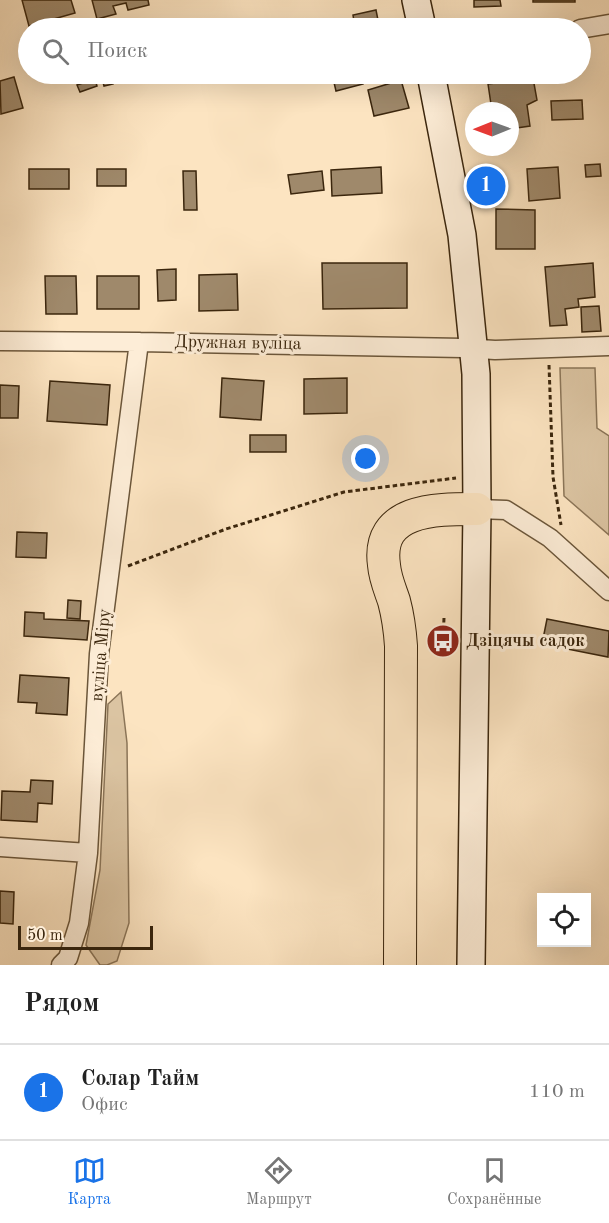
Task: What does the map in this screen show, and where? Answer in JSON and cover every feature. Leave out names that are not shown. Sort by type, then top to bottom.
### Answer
[{"type":"highway","points":[[400,965],[401,646],[398,619],[386,579],[383,551],[393,527],[404,518],[435,510],[477,509]]},
{"type":"main road","points":[[416,0],[420,18]]},
{"type":"main road","points":[[433,84],[460,222],[475,350],[477,509],[471,965]]},
{"type":"street","points":[[591,26],[609,24]]},
{"type":"street","name":"Дружная вуліца","points":[[0,341],[451,347],[475,350],[609,346]]},
{"type":"street","name":"вуліца Міру","points":[[61,965],[68,958],[79,923],[88,853],[99,654],[139,342]]},
{"type":"street","points":[[477,509],[506,510],[550,538],[609,591]]},
{"type":"street","points":[[0,847],[88,853]]},
{"type":"path","points":[[548,348],[553,477],[563,533]]},
{"type":"path","points":[[108,574],[226,529],[344,492],[458,478]]},
{"type":"shaded area","points":[[560,368],[595,368],[597,428],[609,436],[609,535],[564,496]]},
{"type":"shaded area","points":[[121,692],[127,743],[129,923],[117,961],[100,965],[86,945],[100,870],[108,704]]},
{"type":"building","points":[[22,0],[71,0],[75,13],[57,18],[27,18]]},
{"type":"building","points":[[92,0],[148,0],[149,5],[128,10],[126,3],[113,6],[116,14],[97,18]]},
{"type":"building","points":[[474,0],[500,0],[501,6],[474,7]]},
{"type":"building","points":[[533,0],[575,0],[575,2],[533,2]]},
{"type":"building","points":[[376,10],[378,18],[353,18],[353,15]]},
{"type":"building","points":[[14,77],[23,108],[1,114],[0,81]]},
{"type":"building","points":[[96,84],[97,86],[80,92],[77,85]]},
{"type":"building","points":[[334,84],[363,84],[336,91]]},
{"type":"building","points":[[388,84],[402,84],[409,108],[374,116],[368,90]]},
{"type":"building","points":[[488,84],[534,84],[537,100],[527,105],[530,126],[519,128],[519,102],[491,102]]},
{"type":"building","points":[[582,100],[583,119],[552,120],[551,101]]},
{"type":"building","points":[[600,164],[601,176],[586,177],[585,165]]},
{"type":"building","points":[[381,167],[382,193],[332,196],[331,170]]},
{"type":"building","points":[[558,167],[560,198],[529,201],[527,169]]},
{"type":"building","points":[[29,169],[69,169],[69,189],[29,189]]},
{"type":"building","points":[[97,169],[126,169],[126,186],[97,186]]},
{"type":"building","points":[[183,171],[196,171],[197,210],[184,210]]},
{"type":"building","points":[[322,171],[324,190],[291,194],[288,175]]},
{"type":"building","points":[[495,175],[496,194],[479,195],[478,176]]},
{"type":"building","points":[[496,209],[535,210],[535,249],[496,249]]},
{"type":"building","points":[[322,263],[407,263],[407,308],[323,309]]},
{"type":"building","points":[[593,263],[595,297],[578,299],[579,307],[565,309],[567,325],[550,326],[545,267]]},
{"type":"building","points":[[176,269],[176,300],[158,301],[157,270]]},
{"type":"building","points":[[237,274],[238,310],[199,311],[199,275]]},
{"type":"building","points":[[45,276],[76,276],[77,314],[46,314]]},
{"type":"building","points":[[97,276],[139,276],[139,309],[97,309]]},
{"type":"building","points":[[599,306],[601,331],[582,332],[581,307]]},
{"type":"building","points":[[222,378],[264,381],[261,420],[220,417]]},
{"type":"building","points":[[347,378],[347,413],[304,414],[304,379]]},
{"type":"building","points":[[50,381],[110,385],[107,425],[47,421]]},
{"type":"building","points":[[0,385],[19,386],[18,418],[0,418]]},
{"type":"building","points":[[250,435],[286,435],[286,452],[250,452]]},
{"type":"building","points":[[17,532],[47,533],[46,558],[16,557]]},
{"type":"building","points":[[68,600],[81,601],[80,619],[67,618]]},
{"type":"building","points":[[25,612],[44,613],[44,619],[89,621],[87,640],[24,636]]},
{"type":"building","points":[[547,619],[609,631],[608,657],[542,644]]},
{"type":"building","points":[[20,675],[69,678],[67,715],[36,713],[37,703],[18,702]]},
{"type":"building","points":[[31,780],[53,781],[52,804],[38,803],[37,822],[1,820],[2,791],[30,792]]},
{"type":"building","points":[[0,891],[14,892],[13,924],[0,923]]},
{"type":"place","name":"Солар Тайм","points":[[486,186]]},
{"type":"place","name":"Дзіцячы садок","points":[[443,641]]}]
